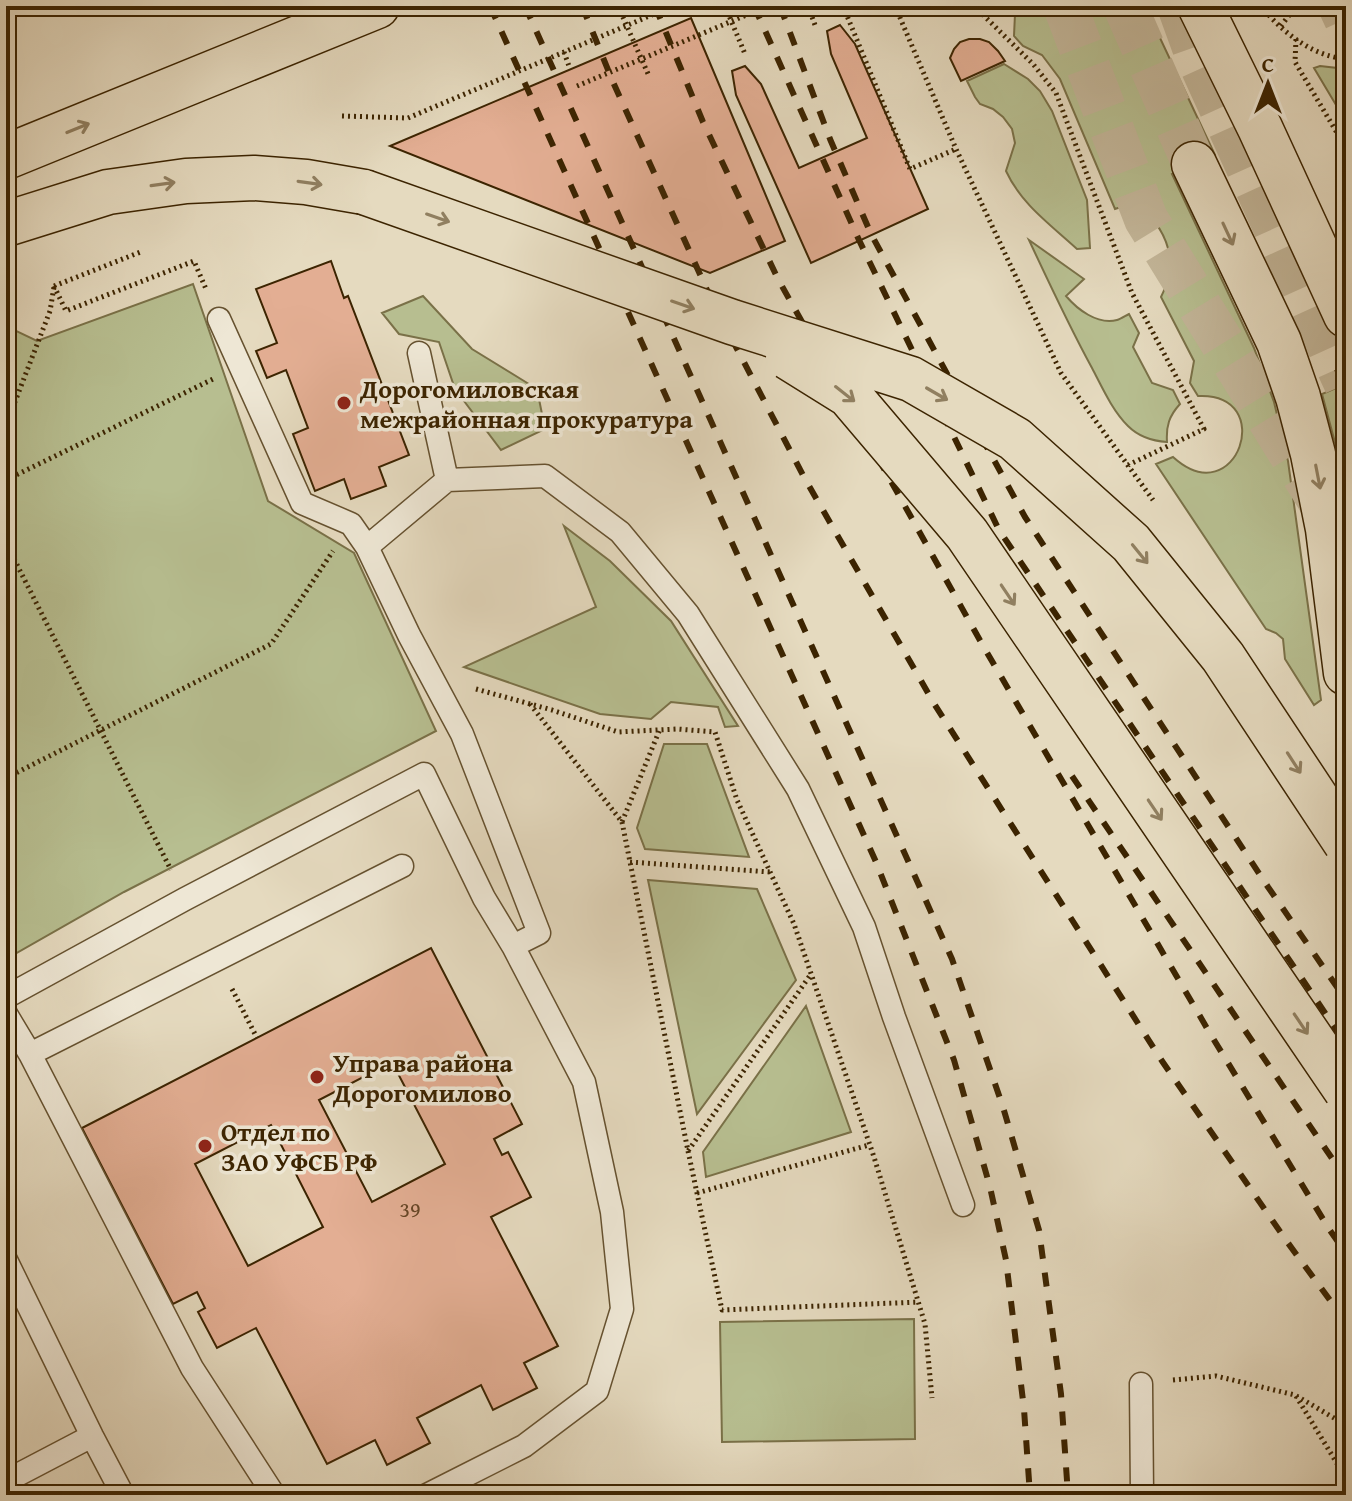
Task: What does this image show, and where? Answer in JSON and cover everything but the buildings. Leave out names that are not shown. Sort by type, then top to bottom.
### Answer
[{"type":"main road","points":[[6,157],[377,6]]},
{"type":"main road","points":[[1200,6],[1346,315]]},
{"type":"main road","points":[[1260,128],[1346,255]]},
{"type":"main road","points":[[1194,164],[1279,342],[1298,397],[1328,529],[1346,673]]},
{"type":"main road","points":[[6,224],[108,192],[186,181],[254,178],[306,182],[364,192],[732,322],[911,379],[1015,439],[1131,543],[1223,657],[1346,843]]},
{"type":"main road","points":[[732,322],[849,395],[967,534],[1346,1090]]},
{"type":"lane","points":[[219,319],[302,503],[351,524],[367,547],[409,635],[462,734],[539,933],[513,946]]},
{"type":"lane","points":[[419,353],[447,480]]},
{"type":"lane","points":[[367,547],[447,480],[545,476],[620,532],[688,614],[798,789],[864,927],[963,1205]]},
{"type":"lane","points":[[6,997],[424,774],[484,898],[513,946],[584,1082],[612,1212],[622,1309],[597,1391],[524,1446],[427,1495]]},
{"type":"lane","points":[[30,1054],[402,866]]},
{"type":"lane","points":[[6,1014],[30,1054],[192,1368],[274,1495]]},
{"type":"lane","points":[[6,1260],[123,1495]]},
{"type":"lane","points":[[1141,1384],[1142,1495]]},
{"type":"lane","points":[[6,1481],[92,1436]]},
{"type":"path","points":[[618,6],[649,76]]},
{"type":"path","points":[[342,116],[408,118],[673,6]]},
{"type":"path","points":[[725,6],[745,54]]},
{"type":"path","points":[[577,86],[768,6]]},
{"type":"path","points":[[808,6],[815,25]]},
{"type":"path","points":[[843,6],[910,169],[956,149]]},
{"type":"path","points":[[912,6],[896,9],[956,149],[1061,373],[1160,510]]},
{"type":"path","points":[[974,6],[1033,64],[1056,93],[1132,293],[1204,429],[1128,465]]},
{"type":"path","points":[[1261,6],[1296,39],[1321,54],[1346,59]]},
{"type":"path","points":[[1281,26],[1296,6]]},
{"type":"path","points":[[1318,6],[1346,13]]},
{"type":"path","points":[[1296,39],[1295,62],[1346,148]]},
{"type":"path","points":[[564,52],[570,69]]},
{"type":"path","points":[[54,286],[143,251]]},
{"type":"path","points":[[54,286],[66,311],[194,261],[205,286]]},
{"type":"path","points":[[6,425],[50,311],[54,286]]},
{"type":"path","points":[[6,480],[239,366]]},
{"type":"path","points":[[6,778],[271,644],[351,524]]},
{"type":"path","points":[[6,543],[185,899]]},
{"type":"path","points":[[432,677],[618,732],[660,729],[715,732],[737,800],[794,924],[869,1145],[925,1324],[932,1398]]},
{"type":"path","points":[[529,704],[622,822],[722,1310],[919,1302]]},
{"type":"path","points":[[622,822],[660,729]]},
{"type":"path","points":[[630,862],[770,872]]},
{"type":"path","points":[[217,960],[257,1038]]},
{"type":"path","points":[[688,1151],[811,974]]},
{"type":"path","points":[[697,1193],[869,1145]]},
{"type":"path","points":[[1141,1384],[1216,1376],[1295,1395],[1346,1425]]},
{"type":"path","points":[[1295,1395],[1344,1475],[1346,1491]]},
{"type":"green space","points":[[1011,6],[1145,6],[1215,155],[1172,174],[1254,348],[1274,402],[1288,461],[1321,700],[1314,705],[1285,659],[1283,639],[1266,629],[1156,464],[1173,457],[1196,471],[1215,471],[1230,462],[1240,447],[1242,429],[1237,412],[1223,400],[1198,396],[1190,383],[1194,361],[1161,297],[1169,276],[1170,262],[1162,233],[1151,216],[1136,202],[1115,209],[1060,79],[1042,55],[1023,46],[1014,36],[1015,14]]},
{"type":"green space","points":[[1004,64],[1028,79],[1052,111],[1087,200],[1090,248],[1077,249],[1047,222],[1028,204],[1006,171],[1015,143],[1012,129],[993,109],[980,104],[967,81]]},
{"type":"green space","points":[[1314,68],[1346,69],[1346,106],[1339,110]]},
{"type":"green space","points":[[1029,240],[1084,279],[1066,296],[1082,311],[1110,321],[1129,314],[1139,333],[1133,347],[1152,383],[1173,390],[1180,404],[1169,422],[1167,442],[1137,433],[1117,413],[1075,336]]},
{"type":"green space","points":[[193,284],[268,501],[354,553],[436,731],[124,892],[6,959],[6,326],[37,341]]},
{"type":"green space","points":[[423,296],[472,349],[537,389],[545,429],[501,450],[455,389],[439,342],[399,334],[382,313]]},
{"type":"green space","points":[[1343,385],[1346,389],[1346,500],[1322,394]]},
{"type":"green space","points":[[564,526],[610,561],[671,621],[738,726],[725,727],[718,707],[671,702],[651,719],[600,714],[464,667],[596,607]]},
{"type":"green space","points":[[664,744],[707,744],[749,857],[645,849],[637,828]]},
{"type":"green space","points":[[648,880],[757,889],[796,980],[697,1114]]},
{"type":"green space","points":[[806,1006],[851,1132],[706,1177],[703,1152]]},
{"type":"green space","points":[[914,1319],[915,1439],[722,1442],[720,1322]]},
{"type":"tunnel","points":[[1065,6],[1146,219],[1321,503]]},
{"type":"tunnel","points":[[1125,6],[1194,164]]},
{"type":"tunnel","points":[[1179,6],[1196,53],[1346,384]]},
{"type":"tunnel","points":[[1340,6],[1346,19]]},
{"type":"railway","points":[[490,6],[876,862],[954,1060],[990,1187],[1006,1260],[1024,1409],[1030,1495]]},
{"type":"railway","points":[[525,6],[952,959],[1003,1107],[1039,1230],[1061,1394],[1068,1495]]},
{"type":"railway","points":[[582,6],[712,301],[805,479],[935,705],[1162,1061],[1346,1322]]},
{"type":"railway","points":[[655,6],[703,122],[778,279],[982,644],[1211,1035],[1346,1253]]},
{"type":"railway","points":[[754,6],[859,240],[999,530],[1346,1044]]},
{"type":"railway","points":[[780,6],[830,139],[871,234],[1025,517],[1268,887],[1346,1000]]},
{"type":"railway","points":[[1072,776],[1346,1179]]},
{"type":"place","name":"Дорогомиловская межрайонная прокуратура","points":[[344,403]]},
{"type":"place","name":"Управа района Дорогомилово","points":[[317,1077]]},
{"type":"place","name":"Отдел по ЗАО УФСБ РФ","points":[[205,1146]]}]
